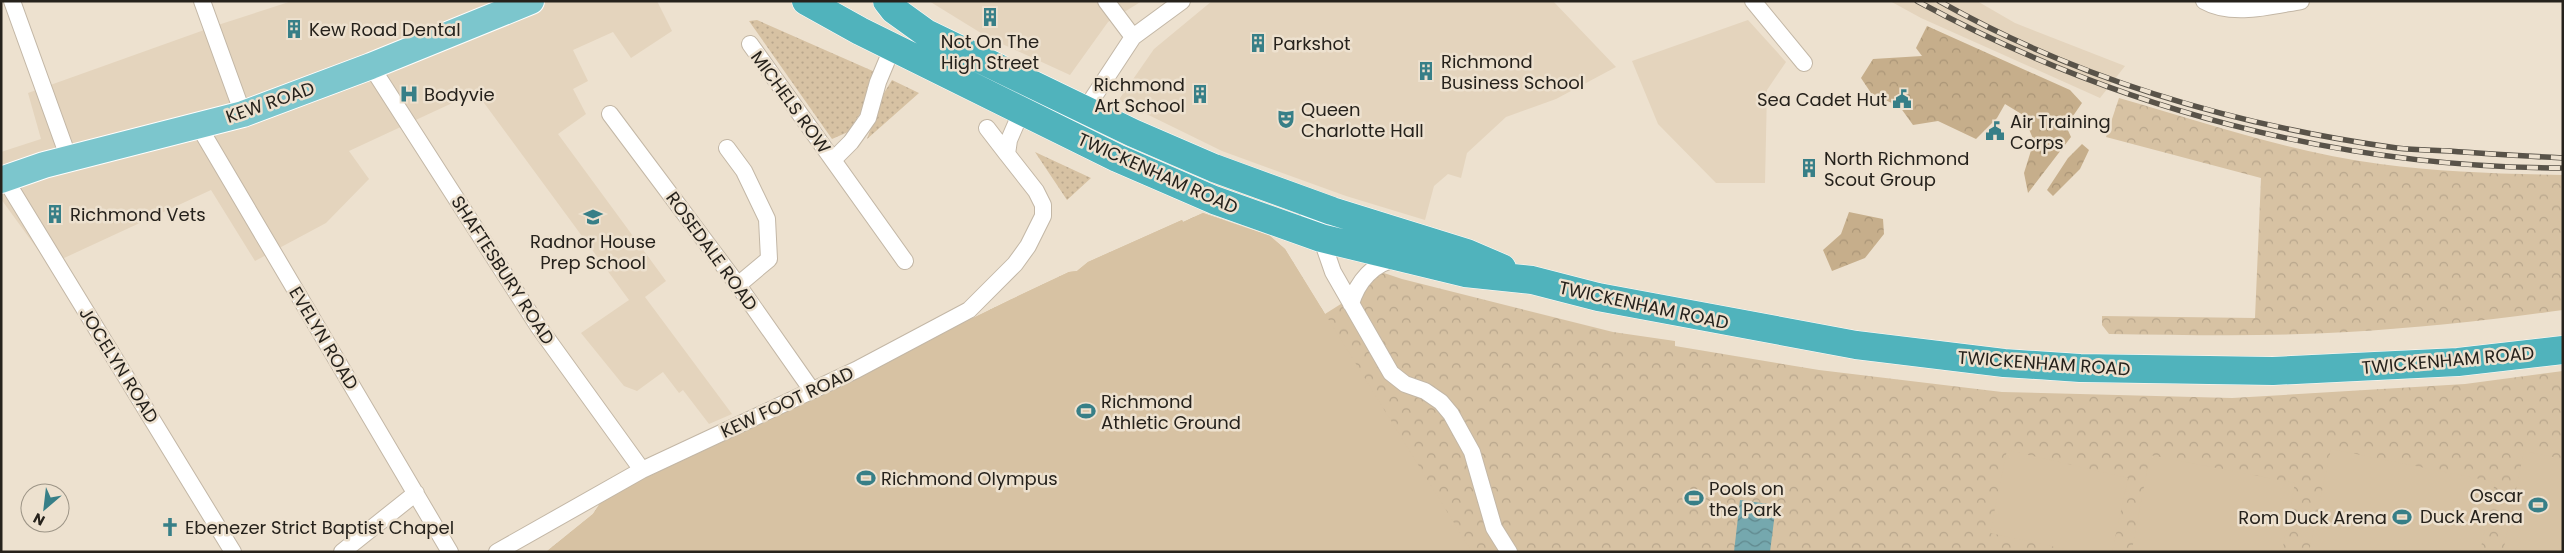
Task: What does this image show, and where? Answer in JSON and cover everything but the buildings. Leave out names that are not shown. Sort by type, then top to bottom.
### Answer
[{"type":"highway","name":"TWICKENHAM ROAD","points":[[806,1],[860,31],[1117,158],[1196,192],[1321,238],[1399,258],[1465,272],[1532,280],[1598,297],[1856,345],[2004,363],[2080,368],[2273,371],[2458,362],[2563,350]]},
{"type":"highway","name":"TWICKENHAM ROAD","points":[[887,1],[894,10],[926,33],[1084,110],[1214,168],[1297,198],[1468,253],[1532,280]]},
{"type":"main road","name":"KEW ROAD","points":[[3,179],[69,159],[243,114],[371,66],[531,1]]},
{"type":"street","points":[[12,1],[69,159]]},
{"type":"street","points":[[202,1],[243,114]]},
{"type":"street","points":[[1106,1],[1133,37]]},
{"type":"street","points":[[1084,110],[1133,37],[1182,1]]},
{"type":"street","points":[[1753,1],[1804,63]]},
{"type":"street","points":[[2207,3],[2229,9],[2255,8],[2301,1]]},
{"type":"street","name":"MICHELS ROW","points":[[750,44],[905,261]]},
{"type":"street","name":"MICHELS ROW","points":[[833,160],[851,142],[868,118],[878,82],[893,46]]},
{"type":"street","name":"SHAFTESBURY ROAD","points":[[371,66],[538,326],[642,470]]},
{"type":"street","points":[[1007,154],[1009,140],[1022,110]]},
{"type":"street","name":"ROSEDALE ROAD","points":[[610,114],[738,285],[811,389]]},
{"type":"street","name":"EVELYN ROAD","points":[[198,125],[450,552]]},
{"type":"street","points":[[988,128],[1007,154]]},
{"type":"street","points":[[727,148],[744,171],[767,219],[769,259],[738,285]]},
{"type":"street","name":"KEW FOOT ROAD","points":[[498,552],[642,470],[811,389],[856,370],[969,310],[1015,264],[1028,246],[1043,216],[1043,205],[1036,190],[1007,154]]},
{"type":"street","name":"JOCELYN ROAD","points":[[3,179],[233,552]]},
{"type":"street","points":[[1297,198],[1315,220],[1333,272],[1391,373],[1405,384],[1425,391],[1441,402],[1458,425],[1472,452],[1494,528],[1509,552]]},
{"type":"street","points":[[1352,304],[1354,294],[1370,272],[1386,260],[1399,258]]},
{"type":"street","points":[[342,552],[416,493]]},
{"type":"shaded area","points":[[292,1],[657,1],[672,31],[631,58],[613,32],[573,50],[588,81],[573,89],[586,114],[558,134],[666,281],[645,297],[732,414],[709,424],[683,390],[679,393],[663,372],[637,391],[624,386],[581,333],[629,300],[476,92],[349,151],[369,179],[326,223],[255,261],[211,190],[49,265],[1,199],[1,152],[41,139],[28,93],[221,24]]},
{"type":"shaded area","points":[[929,1],[1142,1],[1108,22],[1070,75],[989,38]]},
{"type":"shaded area","points":[[1212,1],[1553,1],[1616,67],[1556,99],[1506,117],[1467,153],[1461,178],[1448,174],[1434,186],[1425,220],[1346,196],[1222,151],[1120,101],[1120,98],[1154,49]]},
{"type":"shaded area","points":[[1890,1],[1977,1],[2015,23],[2125,66],[2100,98],[1921,18]]},
{"type":"shaded area","points":[[1748,20],[1786,62],[1767,90],[1765,183],[1716,183],[1658,124],[1632,61]]},
{"type":"green space","points":[[757,20],[875,72],[865,106],[848,132],[832,139],[749,21]]},
{"type":"green space","points":[[1927,26],[2070,90],[2082,103],[2066,126],[2071,137],[2028,193],[2024,173],[2034,141],[2023,115],[2005,104],[1997,118],[1976,139],[1938,121],[1913,125],[1900,107],[1871,93],[1861,78],[1873,59],[1922,56],[1916,48]]},
{"type":"green space","points":[[892,80],[919,93],[867,139],[884,93]]},
{"type":"green space","points":[[2119,98],[2281,145],[2347,159],[2449,171],[2563,175],[2563,310],[2456,323],[2318,334],[2109,334],[2102,325],[2102,316],[2255,318],[2261,178],[2106,137]]},
{"type":"green space","points":[[2082,144],[2089,150],[2080,169],[2053,196],[2047,190],[2068,158]]},
{"type":"green space","points":[[1035,152],[1091,178],[1067,200]]},
{"type":"green space","points":[[1849,212],[1883,219],[1884,234],[1865,258],[1832,271],[1823,250],[1841,234]]},
{"type":"green space","points":[[1203,213],[1270,236],[1285,249],[1325,314],[1363,290],[1378,271],[1402,279],[1613,332],[1675,341],[1675,346],[1819,370],[2002,392],[2232,398],[2465,384],[2563,371],[2563,552],[546,552],[593,514],[603,499],[1012,299],[1069,272],[1077,271],[1088,262],[1182,220],[1183,222]]},
{"type":"green space","name":"Richmond Athletic Ground","points":[[1203,213],[1270,236],[1285,249],[1472,552],[546,552],[593,514],[603,499],[1012,299],[1069,272],[1077,271],[1088,262],[1182,220],[1183,222]]},
{"type":"green space","name":"Rom Duck Arena","points":[[2331,449],[2495,482],[2480,552],[2309,552]]},
{"type":"green space","points":[[2007,450],[2128,478],[2112,552],[2078,552],[1990,533]]},
{"type":"green space","name":"Oscar Duck Arena","points":[[2524,451],[2563,459],[2563,552],[2503,552]]},
{"type":"green space","points":[[2150,455],[2295,483],[2282,552],[2148,552],[2132,549]]},
{"type":"water","points":[[1740,500],[1776,505],[1770,552],[1734,552]]},
{"type":"railway","points":[[1917,1],[1992,39],[2070,72],[2149,101],[2230,125],[2312,143],[2395,157],[2479,165],[2563,168]]},
{"type":"railway","points":[[1939,1],[1992,29],[2047,54],[2161,96],[2220,113],[2338,139],[2397,148],[2563,158]]},
{"type":"place","name":"Not On The High Street","points":[[990,17]]},
{"type":"place","name":"Kew Road Dental","points":[[294,29]]},
{"type":"place","name":"Parkshot","points":[[1258,43]]},
{"type":"place","name":"Richmond Business School","points":[[1426,71]]},
{"type":"place","name":"Bodyvie","points":[[409,94]]},
{"type":"place","name":"Richmond Art School","points":[[1200,94]]},
{"type":"place","name":"Sea Cadet Hut","points":[[1902,99]]},
{"type":"place","name":"Queen Charlotte Hall","points":[[1286,119]]},
{"type":"place","name":"Air Training Corps","points":[[1995,131]]},
{"type":"place","name":"North Richmond Scout Group","points":[[1809,168]]},
{"type":"place","name":"Richmond Vets","points":[[55,214]]},
{"type":"place","name":"Radnor House Prep School","points":[[593,217]]},
{"type":"place","name":"Richmond Athletic Ground","points":[[1086,411]]},
{"type":"place","name":"Richmond Olympus","points":[[866,478]]},
{"type":"place","name":"Pools on the Park","points":[[1694,498]]},
{"type":"place","name":"Oscar Duck Arena","points":[[2538,505]]},
{"type":"place","name":"Rom Duck Arena","points":[[2402,517]]},
{"type":"place","name":"Ebenezer Strict Baptist Chapel","points":[[170,527]]}]
